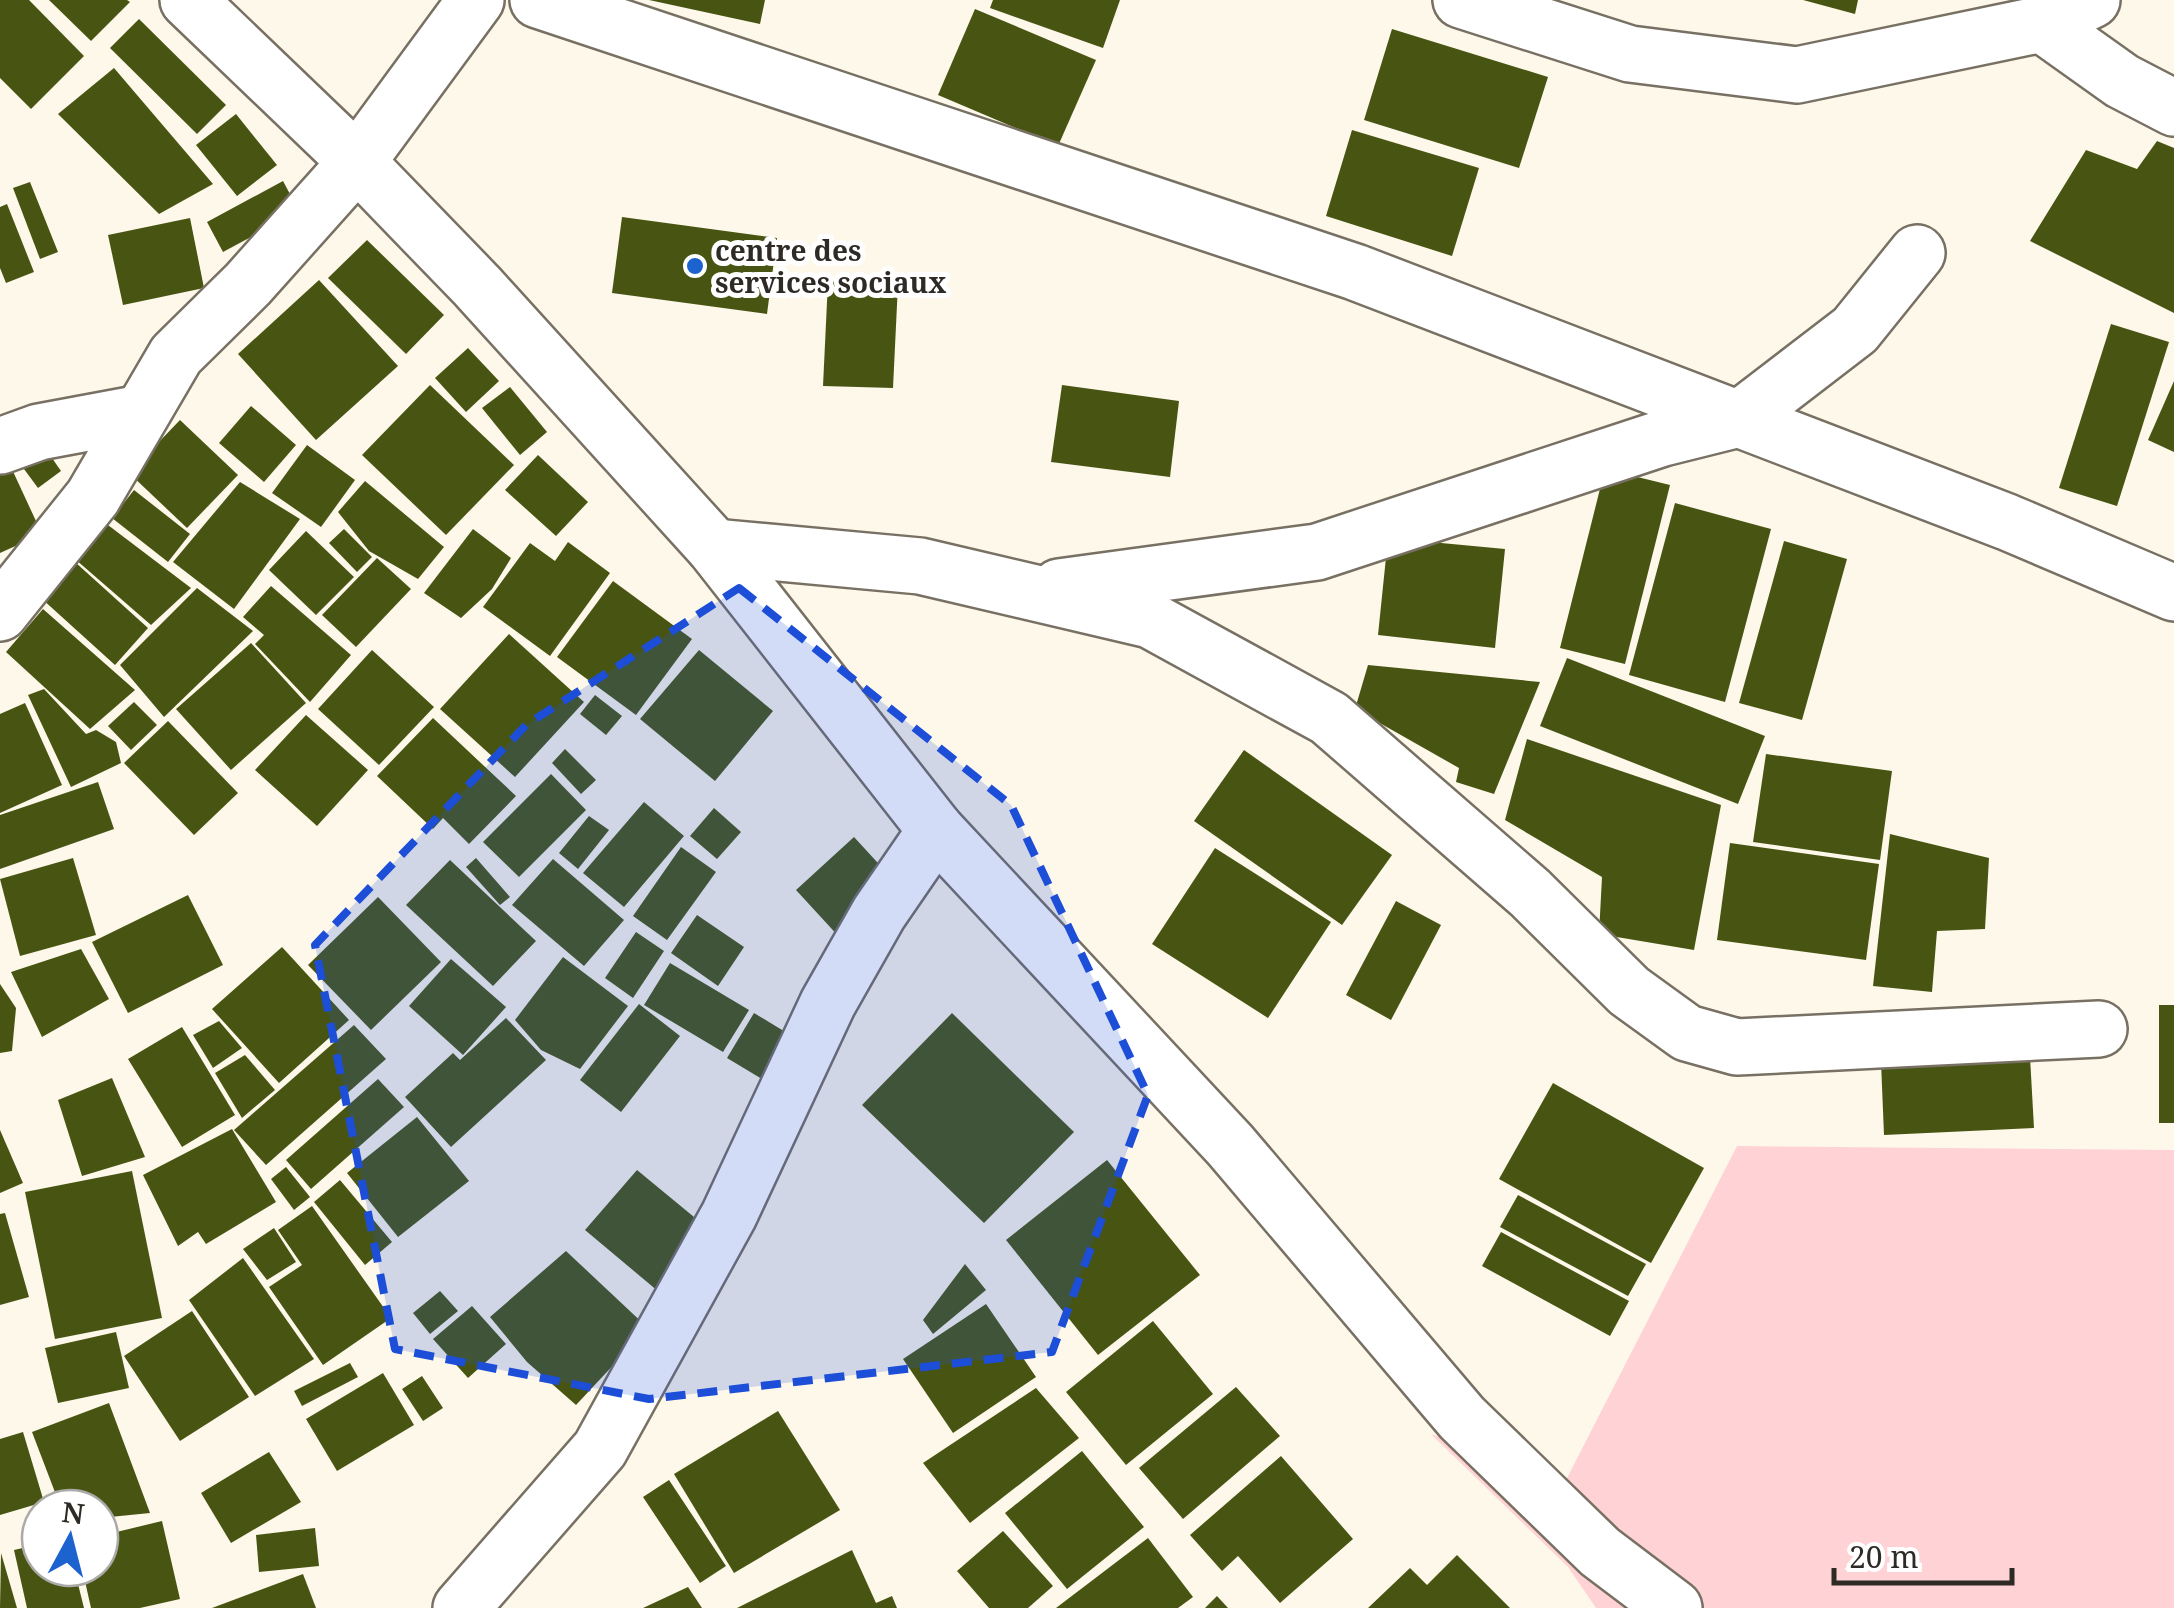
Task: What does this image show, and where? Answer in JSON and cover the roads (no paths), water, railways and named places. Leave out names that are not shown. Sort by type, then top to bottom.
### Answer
[{"type":"street","points":[[188,0],[357,162],[714,547],[936,830],[1230,1145],[1462,1418],[1600,1552],[1674,1608]]},
{"type":"street","points":[[0,612],[92,497],[176,356],[248,284],[357,162],[476,0]]},
{"type":"street","points":[[538,0],[1356,272],[2007,522],[2174,593]]},
{"type":"street","points":[[1462,0],[1630,54],[1797,75],[2042,24],[2092,0]]},
{"type":"street","points":[[2042,24],[2122,81],[2174,108]]},
{"type":"street","points":[[1026,591],[1317,552],[1663,438],[1739,419],[1855,330],[1918,254]]},
{"type":"street","points":[[0,446],[39,432],[142,413]]},
{"type":"street","points":[[714,547],[920,566],[1150,620],[1329,718],[1530,893],[1629,991],[1687,1033],[1737,1047],[2099,1029]]},
{"type":"street","points":[[462,1608],[600,1448],[730,1215],[828,1003],[879,914],[936,830]]},
{"type":"place","name":"centre des services sociaux","points":[[695,266]]}]
